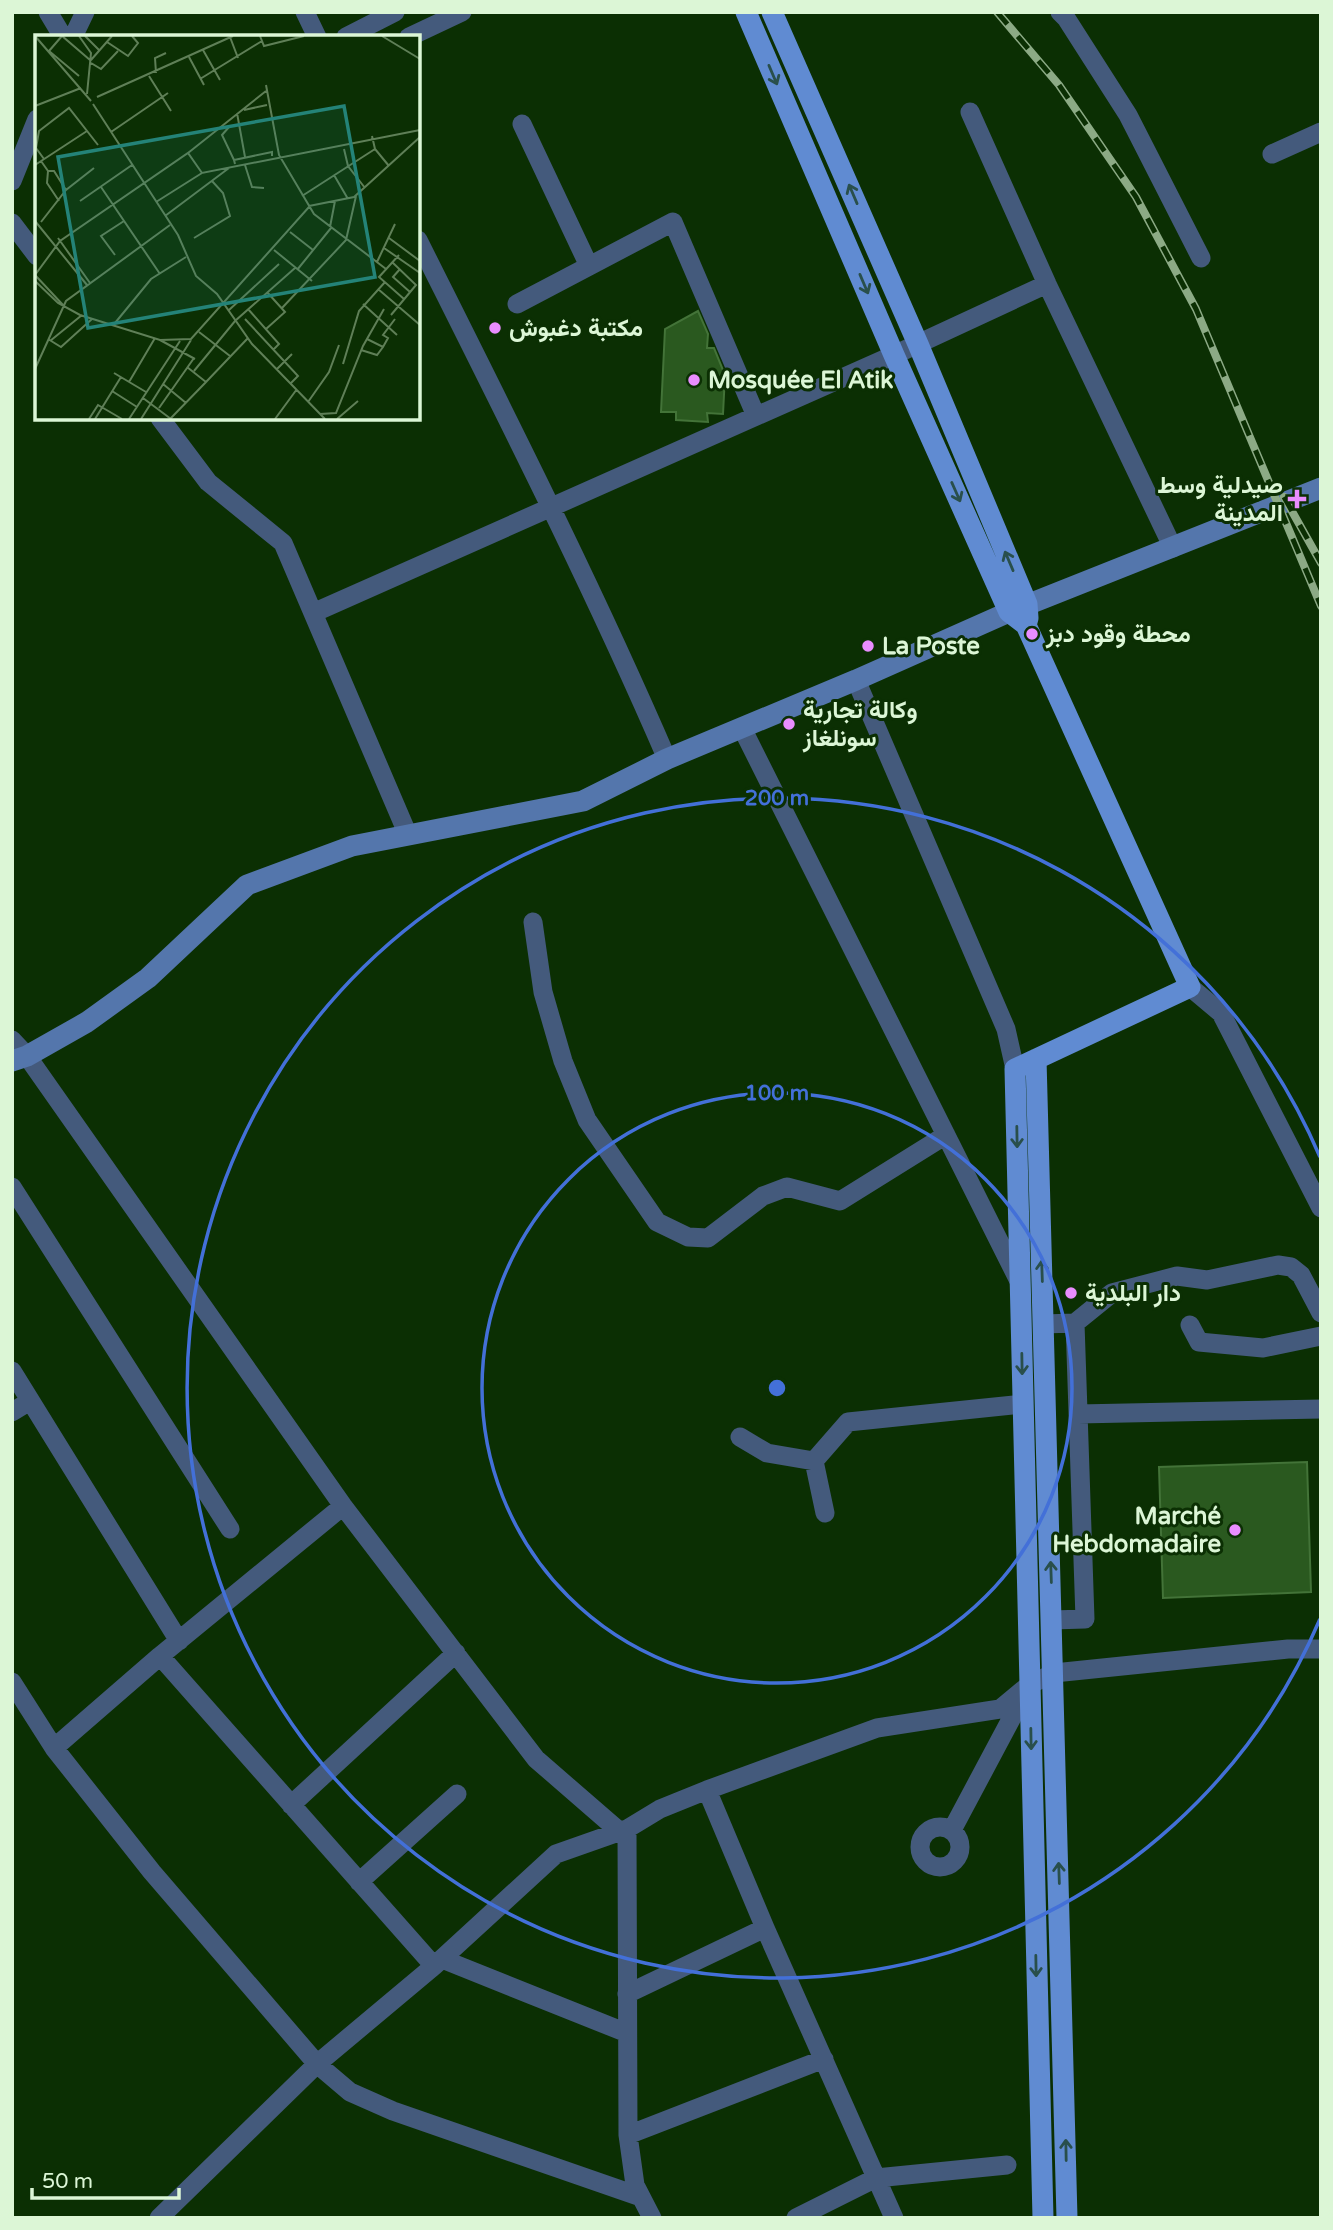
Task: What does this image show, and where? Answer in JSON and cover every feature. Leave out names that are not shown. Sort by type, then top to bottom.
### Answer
[{"type":"main road","points":[[746,12],[894,355],[1021,614],[1190,987],[1015,1069],[1043,2218]]},
{"type":"main road","points":[[772,12],[918,344],[1021,614]]},
{"type":"main road","points":[[815,170],[838,160]]},
{"type":"main road","points":[[1036,1059],[1068,2218]]},
{"type":"street","points":[[48,12],[62,35]]},
{"type":"street","points":[[75,35],[85,12]]},
{"type":"street","points":[[304,12],[316,35]]},
{"type":"street","points":[[350,35],[395,12]]},
{"type":"street","points":[[414,35],[462,12]]},
{"type":"street","points":[[1069,14],[1128,115],[1201,258]]},
{"type":"street","points":[[970,112],[1046,284],[1173,548]]},
{"type":"street","points":[[12,181],[35,124]]},
{"type":"street","points":[[522,124],[589,266]]},
{"type":"street","points":[[1272,154],[1321,132]]},
{"type":"street","points":[[517,304],[673,222],[756,416]]},
{"type":"street","points":[[12,223],[35,253]]},
{"type":"street","points":[[420,244],[551,507],[630,673],[667,759]]},
{"type":"street","points":[[313,613],[894,355],[1046,284]]},
{"type":"street","points":[[162,420],[208,482],[283,543],[408,835]]},
{"type":"street","points":[[652,2218],[635,2185],[628,2135],[623,1830],[536,1759],[343,1506],[17,1052],[87,1022],[148,978],[247,886],[352,846],[583,801],[667,759],[1321,488]]},
{"type":"street","points":[[856,680],[1006,1029],[1015,1069]]},
{"type":"street","points":[[742,728],[1020,1283]]},
{"type":"street","points":[[534,922],[543,992],[563,1060],[587,1120],[657,1222],[688,1237],[708,1238],[763,1196],[787,1186],[840,1200],[946,1135]]},
{"type":"street","points":[[1190,987],[1221,1013],[1321,1208]]},
{"type":"street","points":[[12,1187],[230,1529]]},
{"type":"street","points":[[1043,1324],[1075,1322],[1112,1293],[1177,1276],[1207,1280],[1278,1265],[1292,1267],[1301,1275],[1321,1313]]},
{"type":"street","points":[[1052,1620],[1085,1619],[1075,1322]]},
{"type":"street","points":[[1190,1325],[1199,1342],[1263,1348],[1321,1336]]},
{"type":"street","points":[[12,1371],[179,1641]]},
{"type":"street","points":[[12,1412],[30,1401]]},
{"type":"street","points":[[814,1461],[848,1422],[1023,1404]]},
{"type":"street","points":[[1078,1414],[1321,1409]]},
{"type":"street","points":[[740,1437],[767,1452],[814,1461]]},
{"type":"street","points":[[814,1461],[825,1513]]},
{"type":"street","points":[[54,1748],[160,1656],[343,1506]]},
{"type":"street","points":[[159,2218],[317,2064],[438,1963],[556,1854],[623,1830],[660,1810],[707,1790],[877,1728],[1000,1709],[1029,1685],[1054,1674],[1288,1649],[1321,1649]]},
{"type":"street","points":[[291,1805],[456,1653]]},
{"type":"street","points":[[160,1656],[359,1882],[438,1963],[628,2033]]},
{"type":"street","points":[[12,1682],[54,1748],[152,1872],[317,2064],[350,2092],[393,2111],[641,2197]]},
{"type":"street","points":[[952,1830],[1029,1685]]},
{"type":"street","points":[[707,1790],[765,1928],[894,2218]]},
{"type":"street","points":[[359,1882],[457,1794]]},
{"type":"street","points":[[1035,1904],[1060,1903]]},
{"type":"street","points":[[627,1994],[765,1928]]},
{"type":"street","points":[[1038,2045],[1063,2042]]},
{"type":"street","points":[[628,2135],[824,2059]]},
{"type":"street","points":[[796,2218],[876,2178],[1007,2165]]},
{"type":"building","name":"Mosquée El Atik","points":[[698,311],[708,334],[707,348],[714,348],[725,375],[723,414],[707,413],[708,422],[676,420],[676,412],[661,412],[665,329]]},
{"type":"building","name":"Marché Hebdomadaire","points":[[1307,1462],[1311,1592],[1163,1598],[1159,1467]]},
{"type":"railway","points":[[997,12],[1059,85],[1136,197],[1196,309],[1321,606]]},
{"type":"railway","points":[[1284,497],[1321,563]]},
{"type":"place","name":"مكتبة دغبوش","points":[[495,328]]},
{"type":"place","name":"Mosquée El Atik","points":[[694,380]]},
{"type":"place","name":"صيدلية وسط المدينة","points":[[1297,499]]},
{"type":"place","name":"محطة وقود دبز","points":[[1032,634]]},
{"type":"place","name":"La Poste","points":[[868,646]]},
{"type":"place","name":"وكالة تجارية سونلغاز","points":[[789,724]]},
{"type":"place","name":"دار البلدية","points":[[1071,1293]]},
{"type":"place","name":"Marché Hebdomadaire","points":[[1235,1530]]}]
